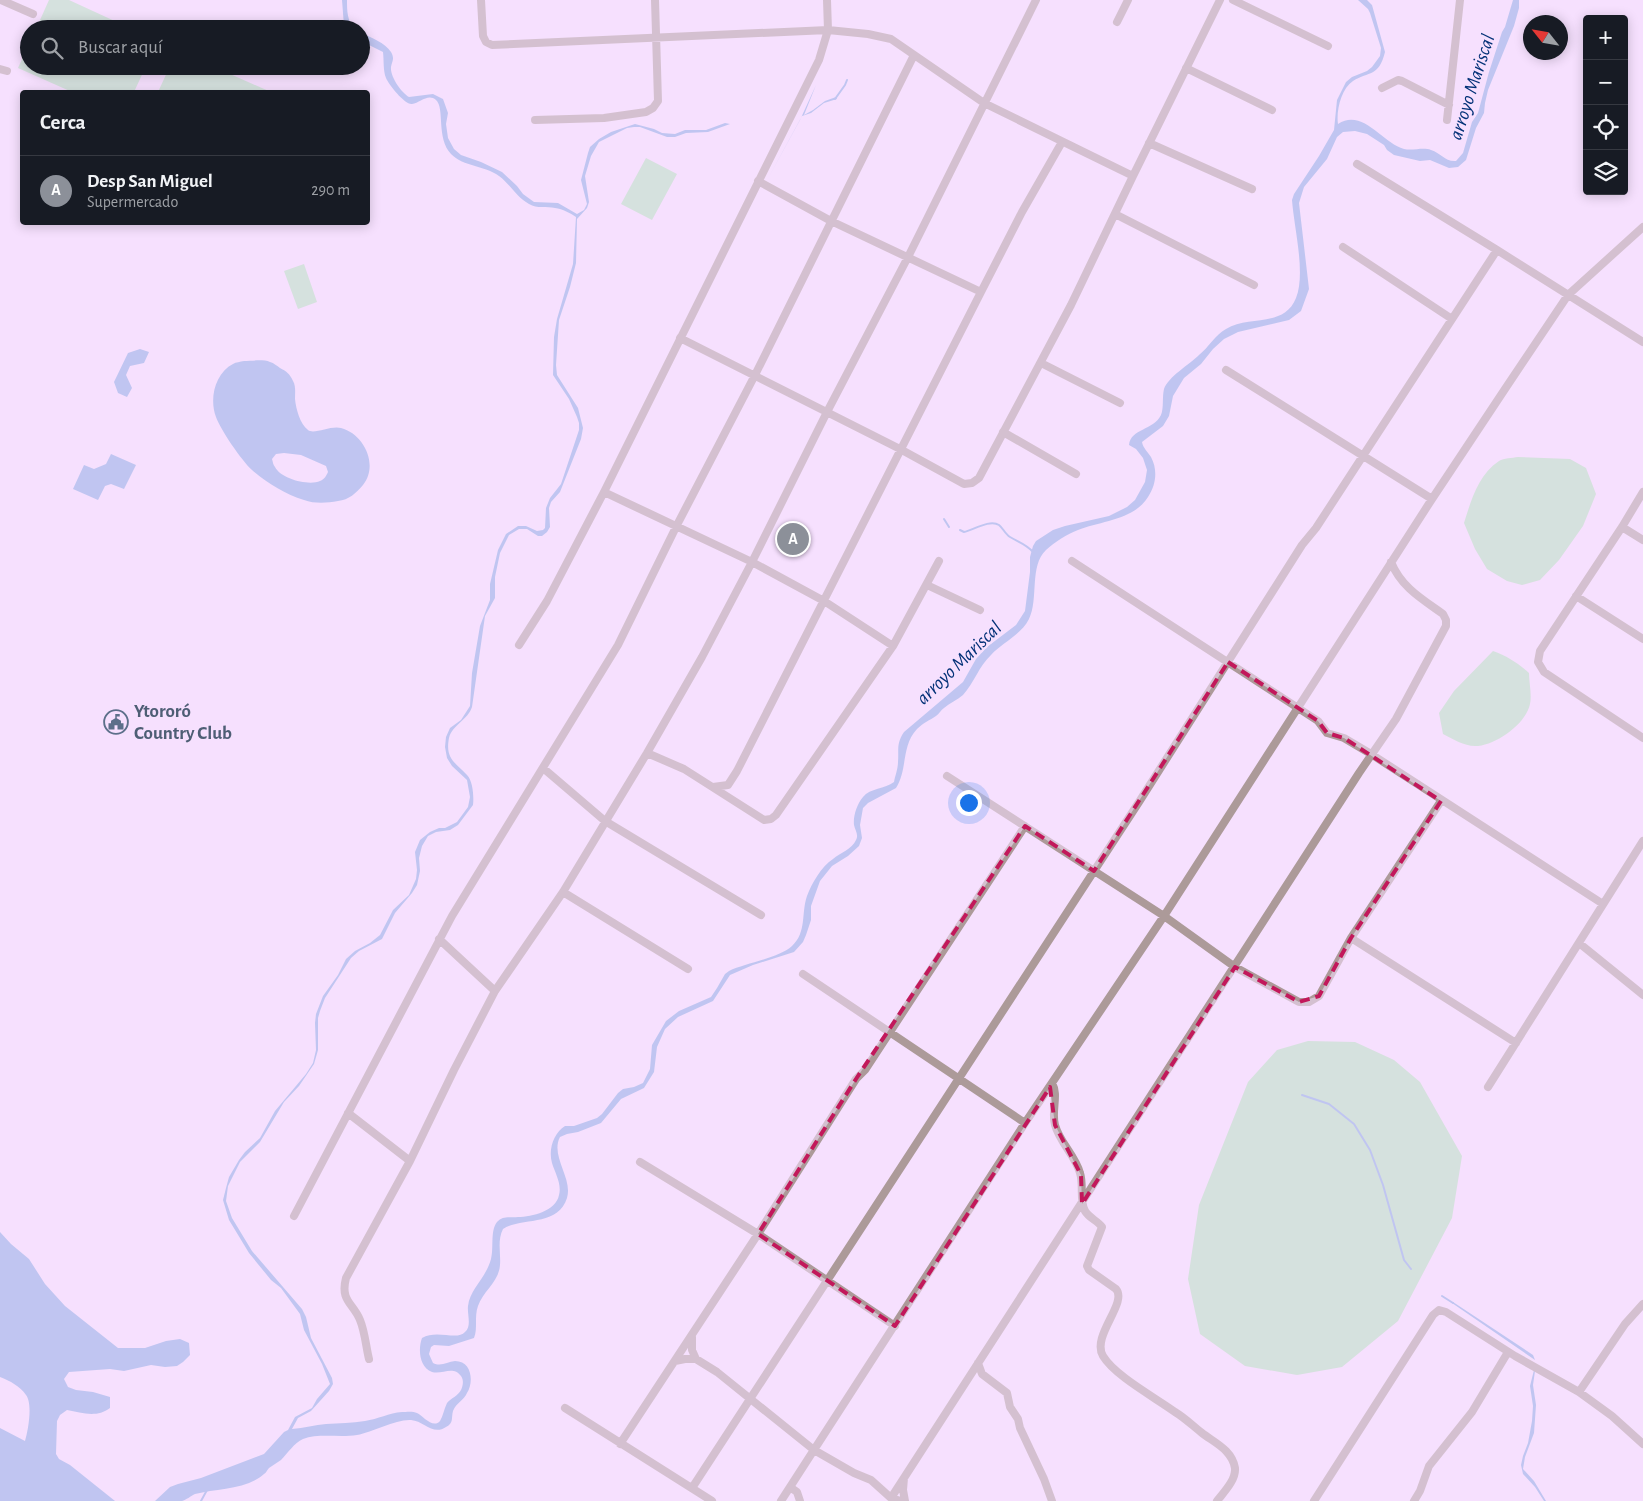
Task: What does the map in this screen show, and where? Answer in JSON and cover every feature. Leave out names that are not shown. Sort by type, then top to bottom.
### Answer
[{"type":"street","points":[[1,0],[33,14]]},
{"type":"street","points":[[481,0],[483,36],[486,42],[492,45],[657,36],[828,30],[880,36],[891,39],[984,103],[1133,176]]},
{"type":"street","points":[[535,120],[604,118],[646,112],[653,108],[658,101],[655,0]]},
{"type":"street","points":[[519,645],[547,601],[604,492],[819,60],[828,30],[827,0]]},
{"type":"street","points":[[369,1359],[361,1323],[348,1303],[344,1285],[346,1278],[410,1161],[495,991],[562,892],[702,657],[908,256],[1036,0]]},
{"type":"street","points":[[1117,22],[1128,0]]},
{"type":"street","points":[[680,338],[900,449],[964,484],[972,483],[979,478],[1041,363],[1220,0]]},
{"type":"street","points":[[1233,0],[1328,46]]},
{"type":"street","points":[[1447,120],[1460,0]]},
{"type":"street","points":[[294,1216],[458,905],[618,645],[676,525],[755,375],[914,55]]},
{"type":"street","points":[[1186,68],[1272,110]]},
{"type":"street","points":[[1382,88],[1398,80],[1402,81],[1449,105]]},
{"type":"street","points":[[713,787],[723,786],[731,781],[1022,212],[1062,142]]},
{"type":"street","points":[[1149,143],[1252,189]]},
{"type":"street","points":[[1357,164],[1498,250],[1568,296],[1642,339]]},
{"type":"street","points":[[758,182],[831,221],[981,292]]},
{"type":"street","points":[[1115,214],[1254,285]]},
{"type":"street","points":[[781,1501],[1025,1123],[1164,916],[1432,499],[1568,296],[1643,227]]},
{"type":"street","points":[[1343,247],[1452,319]]},
{"type":"street","points":[[692,1488],[1094,871],[1302,544],[1316,528],[1498,250]]},
{"type":"street","points":[[1041,363],[1120,403]]},
{"type":"street","points":[[1226,370],[1432,499]]},
{"type":"street","points":[[1003,432],[1076,474]]},
{"type":"street","points":[[604,492],[752,562],[824,601],[893,646]]},
{"type":"street","points":[[1643,492],[1540,651],[1538,662],[1544,672],[1643,738]]},
{"type":"street","points":[[1622,527],[1643,540]]},
{"type":"street","points":[[647,752],[684,769],[764,820],[771,819],[776,815],[893,646],[939,561]]},
{"type":"street","points":[[1072,561],[1318,721],[1327,733],[1344,738],[1371,754],[1603,904]]},
{"type":"street","points":[[890,1498],[1082,1204],[1371,754],[1396,719],[1446,626],[1443,614],[1405,585],[1398,577],[1391,562]]},
{"type":"street","points":[[927,585],[980,610]]},
{"type":"street","points":[[1576,596],[1643,639]]},
{"type":"street","points":[[543,768],[605,820],[761,915]]},
{"type":"street","points":[[947,776],[1164,916],[1235,967],[1299,1002],[1309,1002],[1319,996],[1351,938],[1441,801]]},
{"type":"street","points":[[620,1444],[758,1234],[856,1079],[865,1070],[1025,826]]},
{"type":"street","points":[[1488,1087],[1643,841]]},
{"type":"street","points":[[1084,865],[1091,864],[1104,855]]},
{"type":"street","points":[[562,892],[688,969]]},
{"type":"street","points":[[1351,938],[1516,1043]]},
{"type":"street","points":[[439,939],[495,991]]},
{"type":"street","points":[[1579,943],[1643,995]]},
{"type":"street","points":[[803,974],[1025,1123]]},
{"type":"street","points":[[1052,1083],[1055,1088],[1053,1111],[1055,1125],[1060,1137],[1073,1156],[1081,1175],[1083,1185],[1082,1204],[1086,1212],[1102,1227],[1087,1266],[1089,1270],[1120,1293],[1120,1298],[1100,1346],[1102,1354],[1117,1371],[1177,1413],[1212,1441],[1224,1447],[1228,1452],[1235,1474],[1217,1501]]},
{"type":"street","points":[[348,1113],[410,1161]]},
{"type":"street","points":[[640,1162],[758,1234],[895,1326]]},
{"type":"street","points":[[1578,1392],[1625,1324],[1643,1304]]},
{"type":"street","points":[[1314,1501],[1433,1314],[1439,1310],[1446,1312],[1508,1352],[1578,1392],[1612,1416],[1643,1444]]},
{"type":"street","points":[[692,1335],[692,1350],[696,1359]]},
{"type":"street","points":[[1414,1501],[1420,1491],[1429,1466],[1472,1412],[1508,1352]]},
{"type":"street","points":[[675,1361],[696,1359],[729,1380],[814,1450],[854,1473],[871,1480],[890,1498],[901,1501]]},
{"type":"street","points":[[978,1363],[982,1374],[1007,1393],[1010,1408],[1018,1419],[1020,1428],[1044,1479],[1052,1501]]},
{"type":"street","points":[[565,1408],[712,1501]]},
{"type":"street","points":[[904,1476],[903,1490],[905,1501]]},
{"type":"street","points":[[790,1487],[797,1492],[800,1501]]},
{"type":"highlighted area","points":[[1228,662],[1318,721],[1327,733],[1344,738],[1441,801],[1351,938],[1319,996],[1299,1002],[1235,967],[1082,1204],[1081,1175],[1055,1125],[1050,1087],[895,1326],[758,1234],[856,1079],[1025,826],[1094,871]]},
{"type":"green space","points":[[49,0],[69,0],[112,20],[40,20]]},
{"type":"green space","points":[[34,75],[142,75],[135,90],[68,90]]},
{"type":"green space","points":[[166,75],[232,75],[266,90],[159,90]]},
{"type":"green space","points":[[646,158],[677,174],[652,220],[621,204]]},
{"type":"green space","points":[[304,264],[317,302],[298,309],[284,271]]},
{"type":"green space","points":[[1518,457],[1570,459],[1586,468],[1596,494],[1583,526],[1559,560],[1540,580],[1522,585],[1507,581],[1487,569],[1475,549],[1464,523],[1476,489],[1486,474],[1499,461]]},
{"type":"green space","points":[[1493,651],[1512,660],[1529,673],[1530,704],[1523,719],[1500,738],[1483,745],[1467,745],[1443,734],[1439,713],[1454,691]]},
{"type":"green space","points":[[1308,1041],[1355,1042],[1394,1060],[1420,1082],[1462,1156],[1452,1218],[1398,1321],[1342,1367],[1297,1375],[1245,1366],[1200,1334],[1188,1279],[1199,1205],[1248,1082],[1277,1050]]},
{"type":"water","points":[[342,0],[347,0],[349,20],[344,20]]},
{"type":"water","points":[[1358,0],[1367,0],[1372,5],[1385,52],[1383,60],[1376,70],[1353,81],[1345,89],[1339,107],[1338,124],[1347,120],[1356,120],[1372,128],[1396,146],[1411,150],[1428,149],[1449,160],[1456,161],[1463,153],[1472,122],[1478,113],[1489,72],[1513,0],[1519,0],[1519,8],[1514,26],[1488,90],[1484,113],[1476,128],[1466,160],[1458,167],[1449,168],[1430,160],[1420,161],[1394,155],[1384,145],[1367,134],[1355,131],[1343,132],[1337,137],[1327,159],[1304,187],[1299,203],[1309,289],[1301,311],[1289,320],[1238,332],[1224,339],[1201,364],[1184,378],[1173,396],[1169,416],[1163,426],[1142,442],[1155,467],[1155,477],[1153,488],[1142,505],[1126,515],[1087,527],[1061,538],[1046,550],[1038,565],[1032,611],[1026,625],[987,659],[963,695],[919,727],[912,736],[906,750],[900,781],[896,788],[868,803],[863,808],[860,825],[862,838],[859,846],[832,866],[820,881],[811,906],[811,920],[803,942],[794,952],[753,965],[730,975],[713,1001],[678,1017],[665,1029],[657,1047],[654,1072],[644,1088],[621,1099],[601,1123],[560,1137],[558,1144],[559,1159],[568,1190],[567,1198],[562,1207],[548,1217],[511,1225],[503,1229],[500,1242],[499,1271],[478,1306],[474,1338],[449,1346],[434,1345],[431,1347],[429,1354],[433,1363],[439,1365],[455,1361],[461,1362],[465,1364],[470,1373],[469,1388],[466,1395],[454,1408],[450,1424],[437,1430],[416,1421],[405,1420],[357,1435],[309,1437],[297,1443],[281,1460],[269,1468],[265,1474],[249,1483],[195,1494],[182,1501],[155,1501],[170,1487],[201,1478],[264,1454],[288,1430],[295,1417],[312,1408],[330,1384],[304,1330],[300,1314],[281,1288],[271,1280],[249,1253],[229,1220],[223,1200],[226,1188],[229,1177],[239,1160],[260,1138],[275,1111],[313,1063],[316,1050],[316,1014],[323,996],[338,975],[346,959],[380,935],[393,910],[409,895],[416,879],[415,852],[420,840],[430,832],[457,822],[468,807],[470,797],[467,780],[452,766],[447,758],[446,737],[450,728],[461,720],[470,706],[472,673],[480,626],[490,600],[490,584],[498,550],[506,534],[518,526],[526,526],[537,531],[545,528],[546,508],[550,498],[561,484],[579,430],[579,423],[569,399],[553,375],[554,337],[557,319],[573,264],[576,217],[561,209],[529,204],[493,172],[462,161],[451,154],[446,147],[442,132],[439,104],[433,98],[427,98],[412,104],[401,98],[386,78],[383,52],[370,46],[370,37],[382,43],[391,52],[393,58],[392,75],[406,95],[409,97],[433,94],[443,99],[448,113],[446,124],[448,138],[454,149],[461,155],[502,172],[523,194],[534,202],[558,203],[577,214],[584,210],[587,204],[581,180],[590,147],[599,139],[611,132],[635,124],[662,133],[675,134],[685,130],[706,130],[725,123],[730,124],[708,132],[686,133],[675,137],[667,137],[640,127],[627,128],[599,142],[591,156],[585,176],[589,202],[587,208],[577,219],[576,263],[559,320],[556,365],[557,375],[578,408],[583,428],[581,439],[560,492],[551,502],[549,508],[550,527],[547,532],[542,536],[538,536],[527,529],[519,529],[509,535],[500,553],[495,577],[495,598],[485,616],[472,707],[467,716],[451,733],[448,745],[448,751],[452,760],[471,781],[473,805],[458,825],[450,830],[436,832],[428,836],[422,846],[419,858],[420,871],[417,885],[395,913],[382,939],[359,951],[351,958],[325,998],[318,1018],[318,1050],[314,1064],[299,1086],[284,1102],[260,1142],[240,1162],[228,1186],[226,1201],[232,1218],[252,1251],[302,1309],[311,1338],[332,1378],[333,1384],[329,1391],[311,1411],[298,1418],[292,1429],[365,1421],[402,1412],[415,1412],[434,1424],[440,1421],[447,1403],[461,1390],[463,1379],[454,1371],[436,1373],[424,1366],[420,1347],[422,1338],[434,1335],[457,1335],[465,1332],[467,1329],[469,1323],[469,1300],[489,1266],[492,1255],[493,1235],[497,1222],[504,1218],[524,1217],[543,1212],[557,1201],[560,1187],[552,1163],[551,1147],[561,1129],[565,1126],[574,1126],[597,1118],[623,1089],[643,1083],[650,1069],[652,1045],[666,1021],[679,1011],[711,997],[725,974],[736,968],[779,954],[797,941],[802,929],[805,902],[814,881],[829,862],[849,848],[857,838],[854,818],[861,800],[866,794],[894,782],[901,736],[963,682],[976,659],[987,647],[1016,625],[1025,611],[1030,557],[1036,541],[1053,530],[1109,516],[1127,507],[1135,500],[1145,482],[1147,470],[1143,458],[1136,449],[1129,445],[1134,435],[1153,424],[1161,415],[1166,384],[1226,329],[1245,322],[1275,317],[1283,314],[1290,307],[1296,298],[1300,276],[1292,200],[1334,130],[1337,100],[1346,82],[1352,77],[1367,71],[1380,56],[1381,48],[1368,9]]},
{"type":"water","points":[[816,85],[804,115],[825,101],[836,97],[837,99],[824,103],[801,118]]},
{"type":"water","points":[[140,349],[149,352],[144,363],[130,366],[126,375],[132,388],[127,397],[118,393],[114,382],[128,353]]},
{"type":"water","points":[[243,361],[267,361],[288,373],[295,385],[299,416],[308,430],[314,431],[337,427],[349,431],[362,443],[367,451],[369,460],[368,477],[363,485],[349,498],[321,503],[290,495],[258,475],[237,452],[216,417],[213,402],[215,387],[222,374],[233,364]],"holes":[[[276,454],[301,455],[326,466],[328,472],[324,478],[320,481],[309,483],[289,478],[278,471],[272,459]]]},
{"type":"water","points":[[111,454],[136,465],[124,489],[111,484],[105,486],[98,500],[73,489],[84,465],[94,469],[106,464]]},
{"type":"water","points":[[0,1232],[29,1259],[45,1284],[65,1306],[118,1348],[145,1348],[166,1341],[180,1339],[189,1343],[190,1355],[177,1366],[151,1365],[124,1371],[110,1369],[69,1372],[64,1379],[68,1387],[110,1397],[110,1408],[95,1414],[67,1410],[60,1415],[57,1421],[56,1454],[59,1459],[70,1465],[115,1501],[0,1501],[0,1428],[25,1441],[30,1411],[28,1399],[24,1392],[0,1377]]},
{"type":"water","points":[[1452,1303],[1533,1355],[1535,1360]]},
{"type":"water","points":[[1534,1370],[1533,1385],[1536,1405],[1534,1433],[1525,1457],[1523,1469],[1534,1481],[1546,1501],[1544,1501],[1523,1474],[1521,1465],[1532,1421],[1533,1406],[1530,1386]]},
{"type":"waterway","points":[[835,99],[847,80]]},
{"type":"waterway","points":[[944,519],[949,527]]},
{"type":"waterway","points":[[960,530],[964,532],[986,524],[995,523],[1008,536],[1025,545],[1033,552]]},
{"type":"waterway","points":[[1302,1095],[1329,1104],[1354,1124],[1370,1150],[1383,1185],[1404,1260],[1411,1269]]},
{"type":"waterway","points":[[1442,1296],[1453,1303]]},
{"type":"waterway","name":"arroyo Mariscal","points":[[201,1501],[207,1490]]},
{"type":"place","name":"Desp San Miguel","points":[[793,539]]},
{"type":"place","name":"Ytororó Country Club","points":[[116,722]]}]
